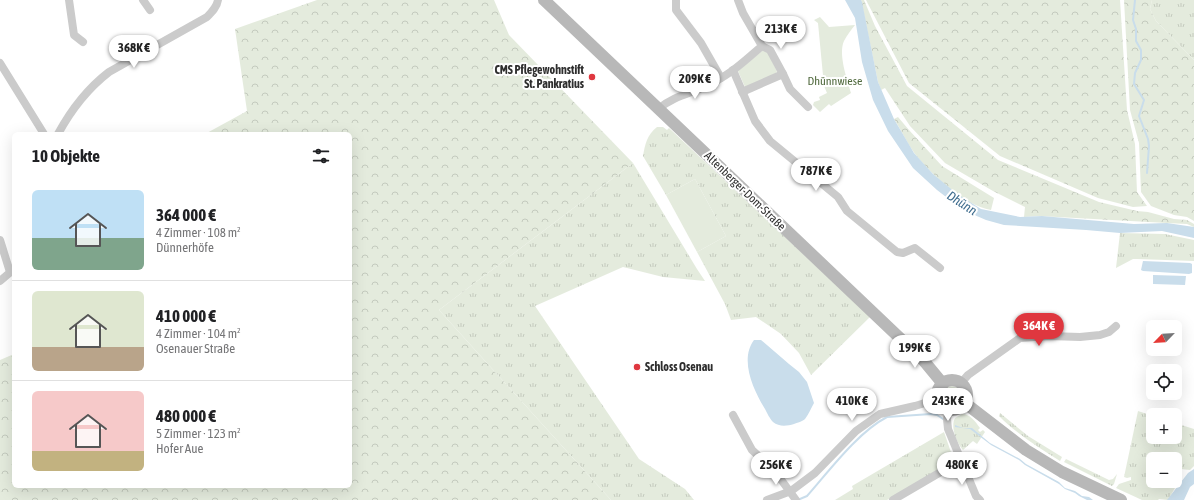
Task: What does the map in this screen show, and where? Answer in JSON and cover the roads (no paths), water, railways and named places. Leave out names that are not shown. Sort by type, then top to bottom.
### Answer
[{"type":"main road","name":"Altenberger-Dom-Straße","points":[[544,0],[924,361],[943,384]]},
{"type":"main road","points":[[951,381],[961,383],[966,392],[965,403],[959,409],[949,410],[942,406],[938,399],[939,389],[943,384],[951,381]]},
{"type":"main road","points":[[965,403],[1026,450],[1062,472],[1121,500]]},
{"type":"street","points":[[69,0],[74,34],[84,42]]},
{"type":"street","points":[[143,0],[150,10]]},
{"type":"street","points":[[59,132],[74,108],[99,80],[109,72],[207,17],[213,11],[218,0]]},
{"type":"street","points":[[676,0],[676,10],[700,43],[721,78]]},
{"type":"street","points":[[738,0],[743,13],[762,46],[770,50],[790,89],[808,107]]},
{"type":"street","points":[[658,109],[669,101],[713,83],[733,70],[762,46]]},
{"type":"street","points":[[1,67],[43,132]]},
{"type":"street","points":[[733,70],[755,121],[770,141],[838,197],[847,212],[897,252],[903,253],[915,248],[940,268]]},
{"type":"street","points":[[742,92],[783,74]]},
{"type":"street","points":[[0,240],[12,271],[0,281]]},
{"type":"street","points":[[961,383],[968,375],[1020,338],[1049,336],[1080,337],[1100,335],[1109,332],[1116,326]]},
{"type":"street","points":[[767,500],[791,491],[815,473],[856,431],[880,414],[938,399]]},
{"type":"street","points":[[949,410],[947,419],[948,428],[976,496],[980,500]]},
{"type":"street","points":[[733,415],[752,450],[774,470],[791,491],[796,500]]},
{"type":"street","points":[[893,500],[962,461]]},
{"type":"water","name":"Dhünn","points":[[845,0],[861,0],[862,2],[878,82],[894,119],[914,153],[933,174],[956,193],[981,209],[1020,217],[1042,216],[1134,224],[1167,223],[1194,227],[1194,238],[1162,231],[1120,233],[1004,225],[986,220],[963,210],[937,190],[913,168],[888,131],[873,100],[862,62],[855,18]]},
{"type":"water","points":[[1143,261],[1190,263],[1192,264],[1192,273],[1143,271],[1141,270]]},
{"type":"water","points":[[1153,275],[1186,276],[1185,285],[1153,284]]},
{"type":"water","points":[[754,340],[761,340],[799,372],[807,382],[814,403],[804,420],[783,426],[775,424],[770,418],[753,385],[748,366],[750,348]]},
{"type":"water","points":[[955,425],[963,428],[972,428],[990,443],[1059,482],[1065,488],[1093,500],[1087,500],[1065,489],[1019,460],[991,445],[970,429],[955,427]]},
{"type":"water","points":[[1194,469],[1194,484],[1190,487],[1184,500],[1167,500],[1176,488],[1182,488],[1182,481],[1188,473]]},
{"type":"waterway","points":[[1135,0],[1133,20],[1136,29],[1136,41],[1141,50],[1141,60],[1135,73],[1134,84],[1144,100],[1139,116],[1148,139],[1149,146],[1147,173]]},
{"type":"waterway","points":[[800,499],[807,496],[834,464],[865,432],[887,417],[931,414],[937,415],[943,419]]},
{"type":"place","name":"CMS Pflegewohnstift St. Pankratius","points":[[592,77]]},
{"type":"place","name":"Schloss Osenau","points":[[637,367]]},
{"type":"park label","name":"Dhünnwiese","points":[[835,81]]}]
